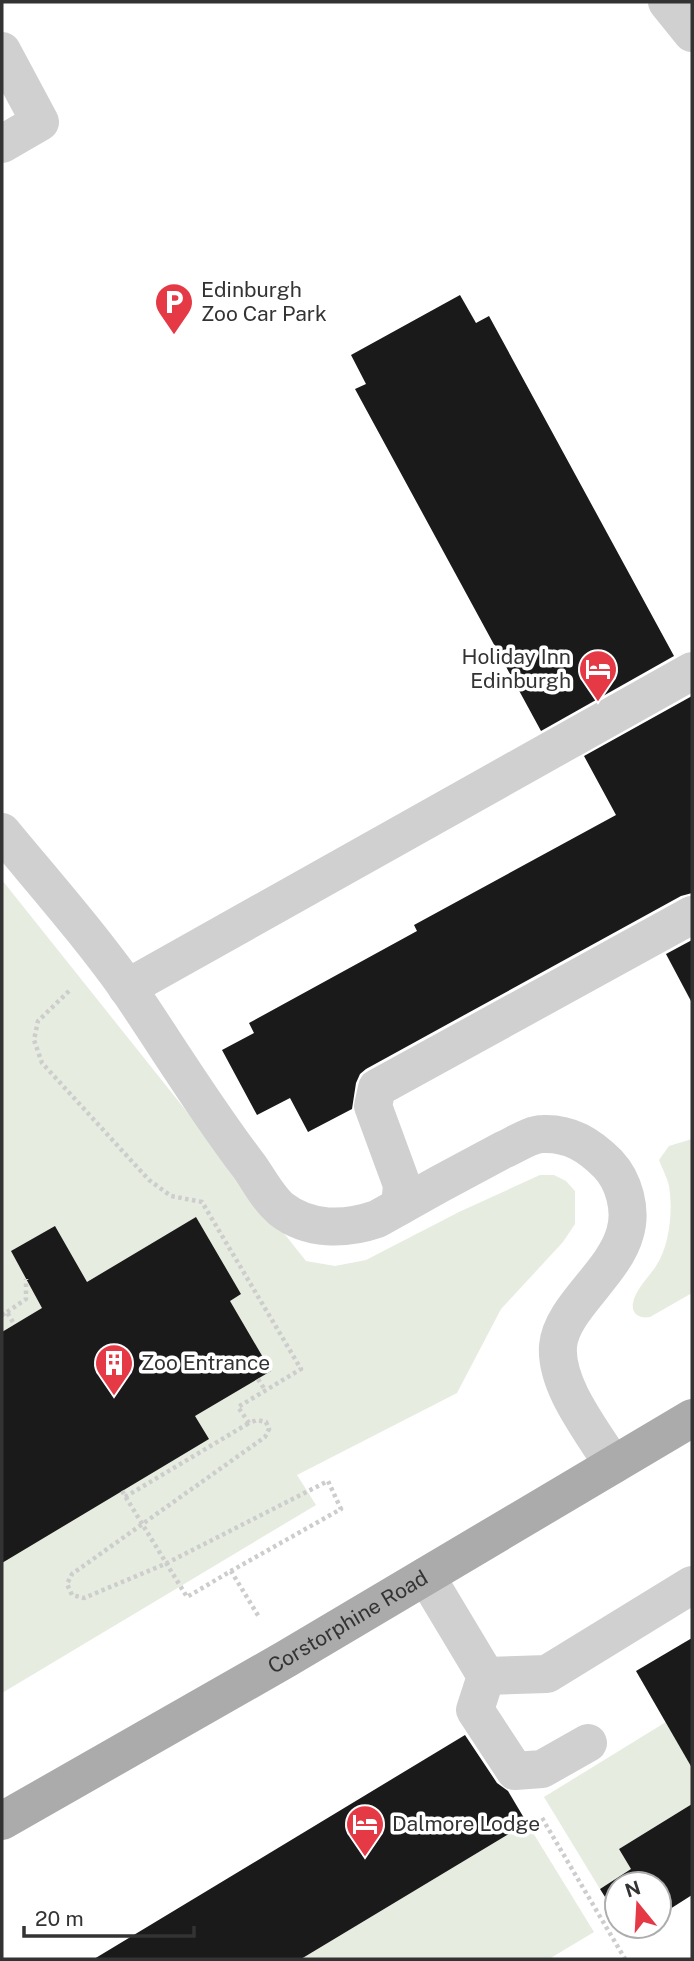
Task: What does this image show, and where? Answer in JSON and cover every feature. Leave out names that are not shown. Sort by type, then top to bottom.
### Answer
[{"type":"main road","name":"Corstorphine Road","points":[[2,1821],[286,1659],[692,1418]]},
{"type":"lane","points":[[667,2],[692,33]]},
{"type":"lane","points":[[2,51],[40,122],[2,144]]},
{"type":"lane","points":[[127,988],[692,671]]},
{"type":"lane","points":[[2,832],[127,988],[237,1152],[280,1208],[297,1219],[334,1228],[359,1225],[377,1219],[478,1163],[540,1134],[567,1136],[593,1148],[616,1173],[626,1201],[628,1219],[617,1253],[565,1321],[558,1345],[559,1366],[566,1388],[613,1465]]},
{"type":"lane","points":[[400,1206],[402,1185],[373,1106],[377,1088],[692,915]]},
{"type":"lane","points":[[426,1576],[486,1676],[475,1710],[515,1772],[542,1769],[588,1743]]},
{"type":"lane","points":[[486,1676],[547,1674],[692,1585]]},
{"type":"path","points":[[104,957],[38,1021],[34,1040],[42,1063],[149,1180],[172,1196],[202,1202],[301,1369],[238,1407],[249,1423]]},
{"type":"path","points":[[15,1324],[4,1313],[26,1299],[26,1279]]},
{"type":"path","points":[[258,1379],[265,1390]]},
{"type":"path","points":[[122,1492],[142,1526],[165,1564],[187,1597],[341,1509],[328,1481],[165,1564],[84,1598],[72,1595],[68,1584],[72,1574],[142,1526],[265,1437],[269,1429],[266,1422],[257,1420],[249,1423],[125,1497]]},
{"type":"path","points":[[231,1571],[286,1659]]},
{"type":"path","points":[[515,1772],[625,1959]]},
{"type":"shaded area","points":[[2,880],[306,1261],[335,1266],[366,1260],[459,1212],[540,1175],[554,1175],[566,1181],[575,1191],[575,1224],[563,1242],[501,1309],[457,1393],[297,1475],[316,1505],[2,1693]]},
{"type":"shaded area","points":[[692,1139],[692,1293],[650,1317],[640,1316],[633,1310],[634,1298],[661,1258],[669,1227],[669,1186],[659,1160],[669,1146]]},
{"type":"shaded area","points":[[666,1722],[692,1765],[692,1804],[619,1849],[632,1870],[603,1870],[603,1887],[600,1889],[544,1797]]},
{"type":"shaded area","points":[[527,1823],[594,1932],[549,1959],[301,1959]]},
{"type":"building","points":[[460,295],[476,323],[489,316],[674,656],[541,731],[355,389],[366,384],[351,355]]},
{"type":"building","points":[[692,696],[692,893],[681,896],[366,1069],[356,1083],[352,1109],[308,1132],[290,1098],[257,1115],[222,1050],[254,1033],[249,1023],[417,931],[414,925],[616,815],[584,756]]},
{"type":"building","points":[[692,940],[692,1003],[666,954]]},
{"type":"building","name":"Zoo Entrance","points":[[196,1217],[241,1294],[230,1301],[271,1371],[195,1416],[209,1439],[2,1563],[2,1332],[42,1308],[11,1251],[55,1226],[87,1282]]},
{"type":"building","points":[[692,1638],[692,1768],[636,1671]]},
{"type":"building","points":[[465,1735],[497,1783],[508,1791],[527,1823],[301,1959],[94,1959]]},
{"type":"building","points":[[692,1804],[692,1895],[673,1907],[673,1870],[629,1870],[619,1849]]},
{"type":"place","name":"Edinburgh Zoo Car Park","points":[[174,336]]},
{"type":"place","name":"Holiday Inn Edinburgh","points":[[598,703]]},
{"type":"place","name":"Zoo Entrance","points":[[114,1397]]},
{"type":"place","name":"Dalmore Lodge","points":[[365,1858]]}]
